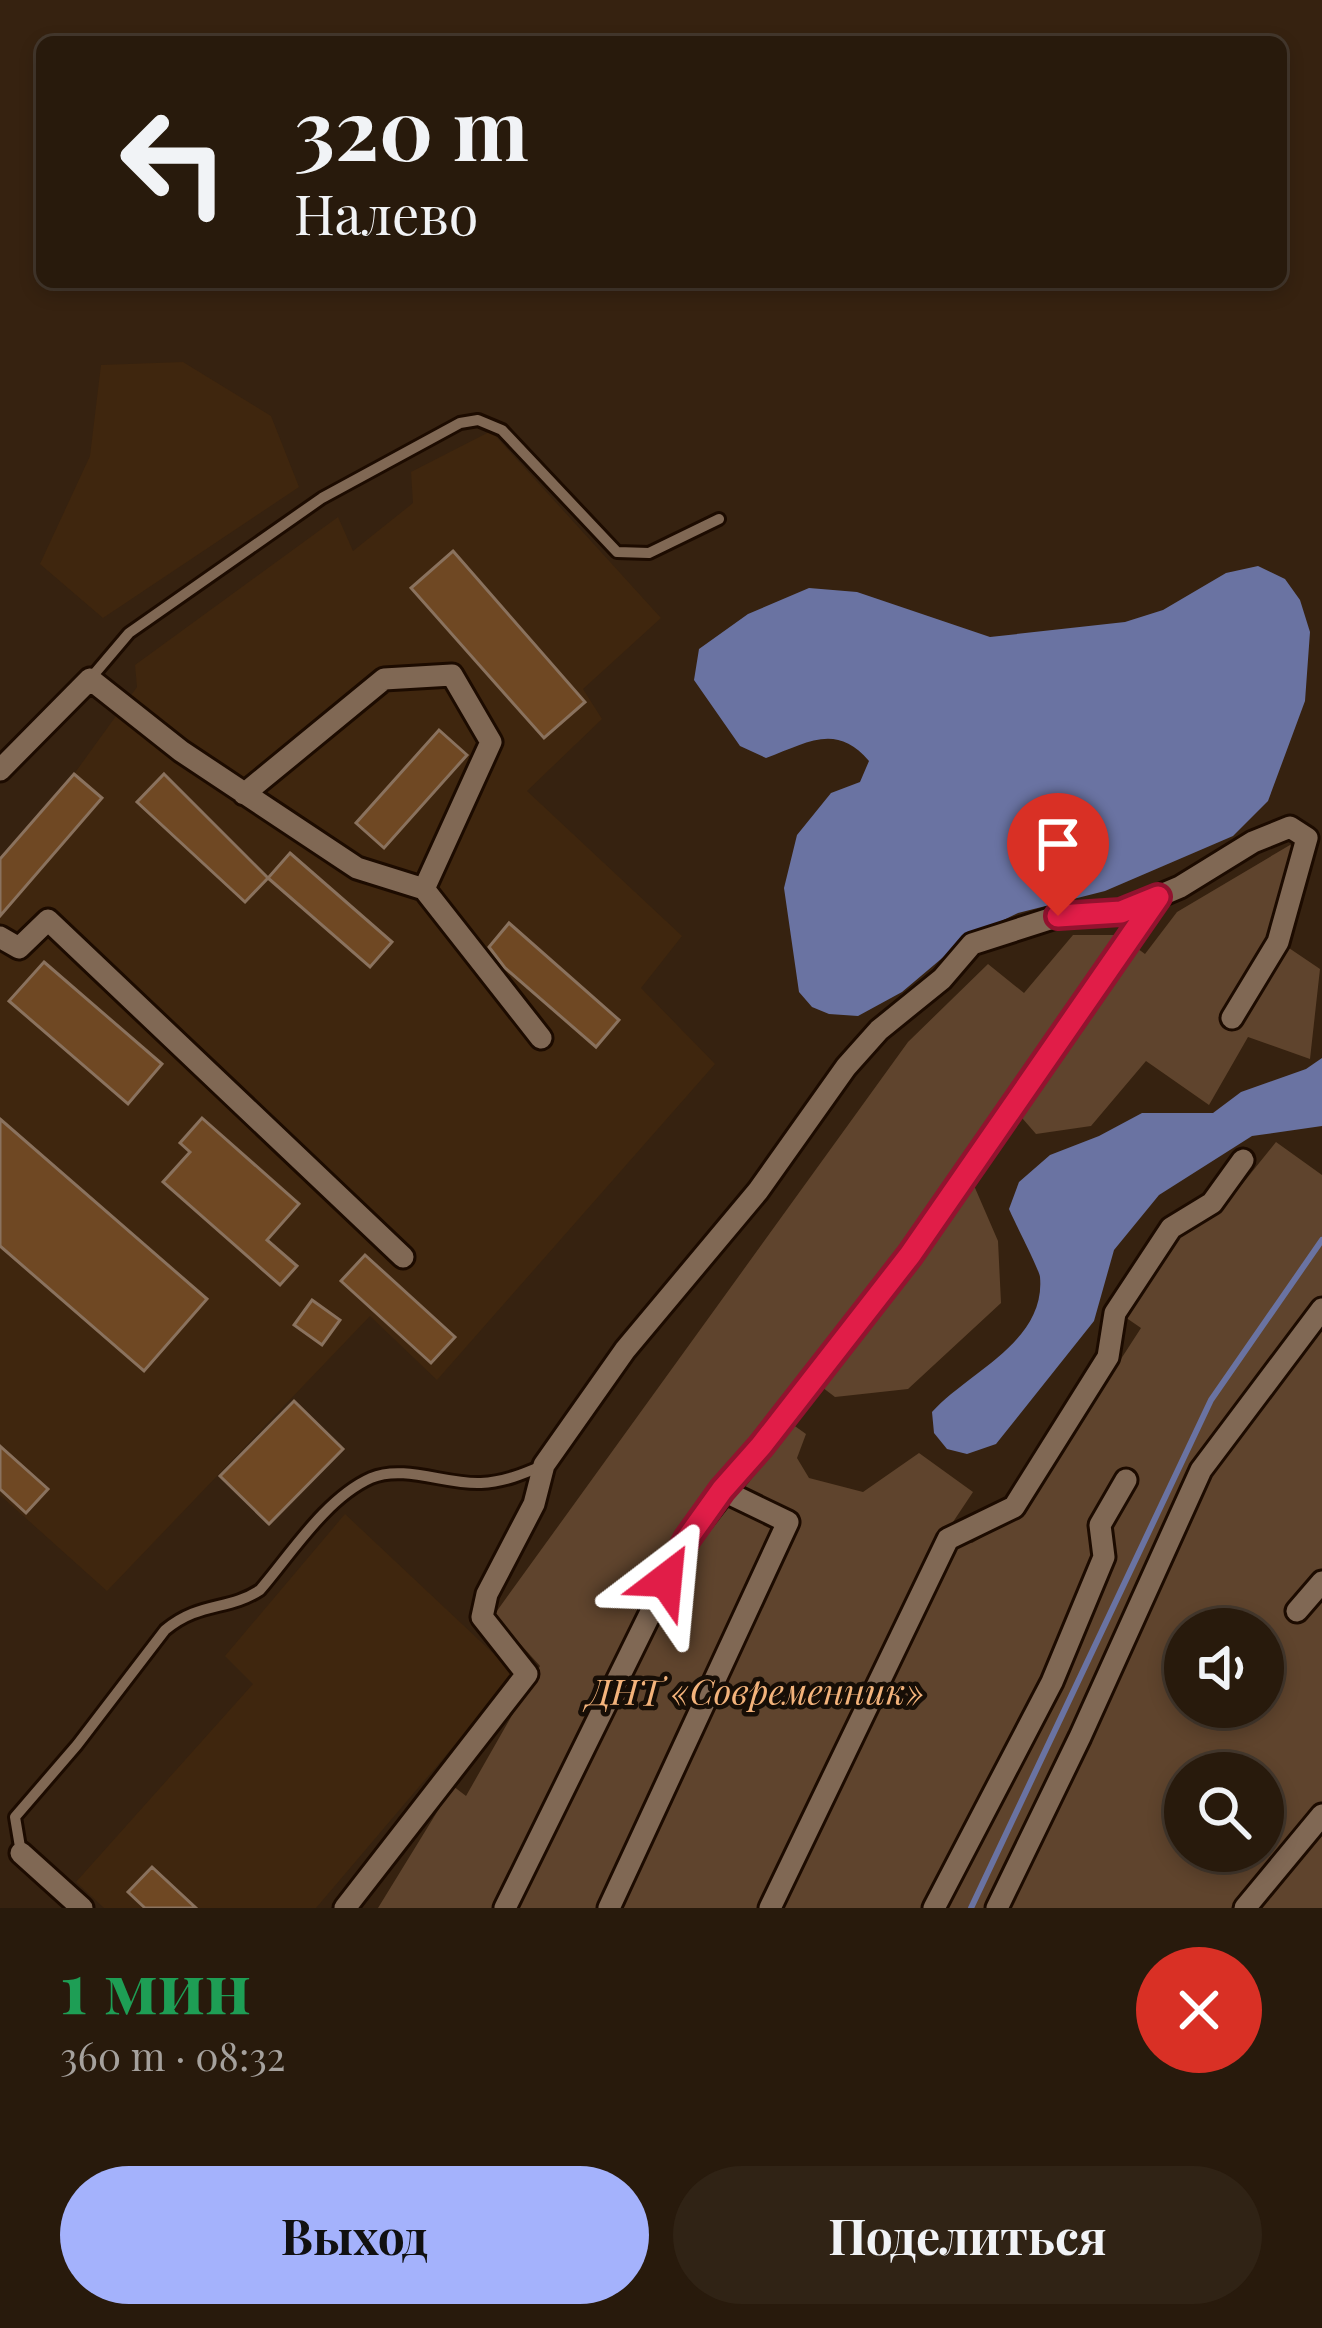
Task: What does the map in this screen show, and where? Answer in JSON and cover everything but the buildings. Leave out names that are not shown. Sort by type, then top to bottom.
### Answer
[{"type":"street","points":[[244,794],[384,679],[452,675],[490,742],[424,889]]},
{"type":"street","points":[[0,770],[90,679],[244,794],[357,868],[424,889],[541,1038]]},
{"type":"street","points":[[345,1908],[527,1674],[482,1617],[487,1594],[534,1504],[544,1465],[626,1350],[790,1150],[846,1066],[879,1030],[942,979],[972,944],[1058,916],[1121,912],[1290,827],[1307,838],[1278,942],[1232,1018]]},
{"type":"street","points":[[505,1908],[687,1539],[910,1255],[1158,897]]},
{"type":"street","points":[[0,937],[19,948],[48,920],[404,1257]]},
{"type":"street","points":[[770,1908],[948,1539],[1014,1507],[1108,1357],[1114,1313],[1171,1228],[1212,1203],[1243,1160]]},
{"type":"street","points":[[997,1908],[1201,1470],[1322,1309]]},
{"type":"street","points":[[934,1908],[1052,1682],[1104,1558],[1100,1525],[1126,1480]]},
{"type":"street","points":[[609,1908],[788,1522],[722,1490]]},
{"type":"street","points":[[1297,1611],[1322,1582]]},
{"type":"street","points":[[1245,1908],[1322,1815]]},
{"type":"street","points":[[21,1853],[82,1908]]},
{"type":"lane","points":[[90,679],[129,633],[322,498],[460,423],[478,420],[502,430],[617,552],[649,554],[719,520]]},
{"type":"lane","points":[[61,1908],[57,1894],[21,1853],[15,1817],[165,1630],[183,1615],[260,1590],[328,1512],[373,1477],[394,1474],[479,1483],[516,1478],[544,1465]]},
{"type":"shaded area","points":[[183,362],[271,416],[299,487],[103,618],[40,564],[90,456],[101,365]]},
{"type":"shaded area","points":[[491,431],[661,618],[583,689],[602,719],[527,791],[682,936],[641,988],[715,1064],[437,1380],[370,1316],[107,1591],[0,1495],[0,859],[74,774],[137,687],[135,665],[338,517],[353,551],[413,503],[411,472]]},
{"type":"shaded area","points":[[345,1514],[515,1674],[316,1908],[104,1908],[76,1882],[253,1684],[225,1656]]},
{"type":"green space","name":"ДНТ «Современник»","points":[[1290,845],[1308,857],[1286,946],[1320,969],[1310,1059],[1248,1037],[1209,1105],[1146,1061],[1091,1126],[1036,1134],[1016,1111],[969,1174],[998,1241],[1001,1303],[908,1389],[835,1397],[810,1378],[778,1414],[806,1434],[797,1458],[809,1478],[863,1492],[919,1453],[973,1492],[947,1531],[972,1543],[1020,1515],[1141,1328],[1125,1317],[1177,1237],[1218,1214],[1276,1142],[1322,1175],[1322,1908],[378,1908],[453,1786],[466,1796],[540,1666],[494,1615],[908,1042],[988,964],[1024,993],[1073,935],[1119,935],[1145,954],[1177,912]]},
{"type":"water","points":[[1258,566],[1285,579],[1300,600],[1310,632],[1305,701],[1268,801],[1233,836],[1105,891],[1018,913],[966,938],[902,992],[858,1016],[829,1014],[812,1007],[799,992],[784,888],[797,835],[831,793],[860,782],[869,761],[857,749],[833,739],[808,742],[766,758],[740,746],[694,680],[699,649],[748,614],[809,588],[857,592],[990,637],[1125,622],[1163,610],[1226,573]]},
{"type":"water","points":[[1322,1058],[1322,1126],[1252,1136],[1159,1195],[1114,1250],[1094,1321],[996,1444],[967,1454],[947,1449],[934,1433],[932,1412],[1018,1338],[1039,1300],[1039,1273],[1009,1209],[1019,1182],[1050,1155],[1142,1113],[1213,1113],[1241,1092],[1306,1069]]},
{"type":"waterway","points":[[971,1908],[1211,1400],[1322,1240]]},
{"type":"route","points":[[666,1580],[687,1539],[722,1490],[910,1255],[1158,897],[1121,912],[1058,916]]}]
